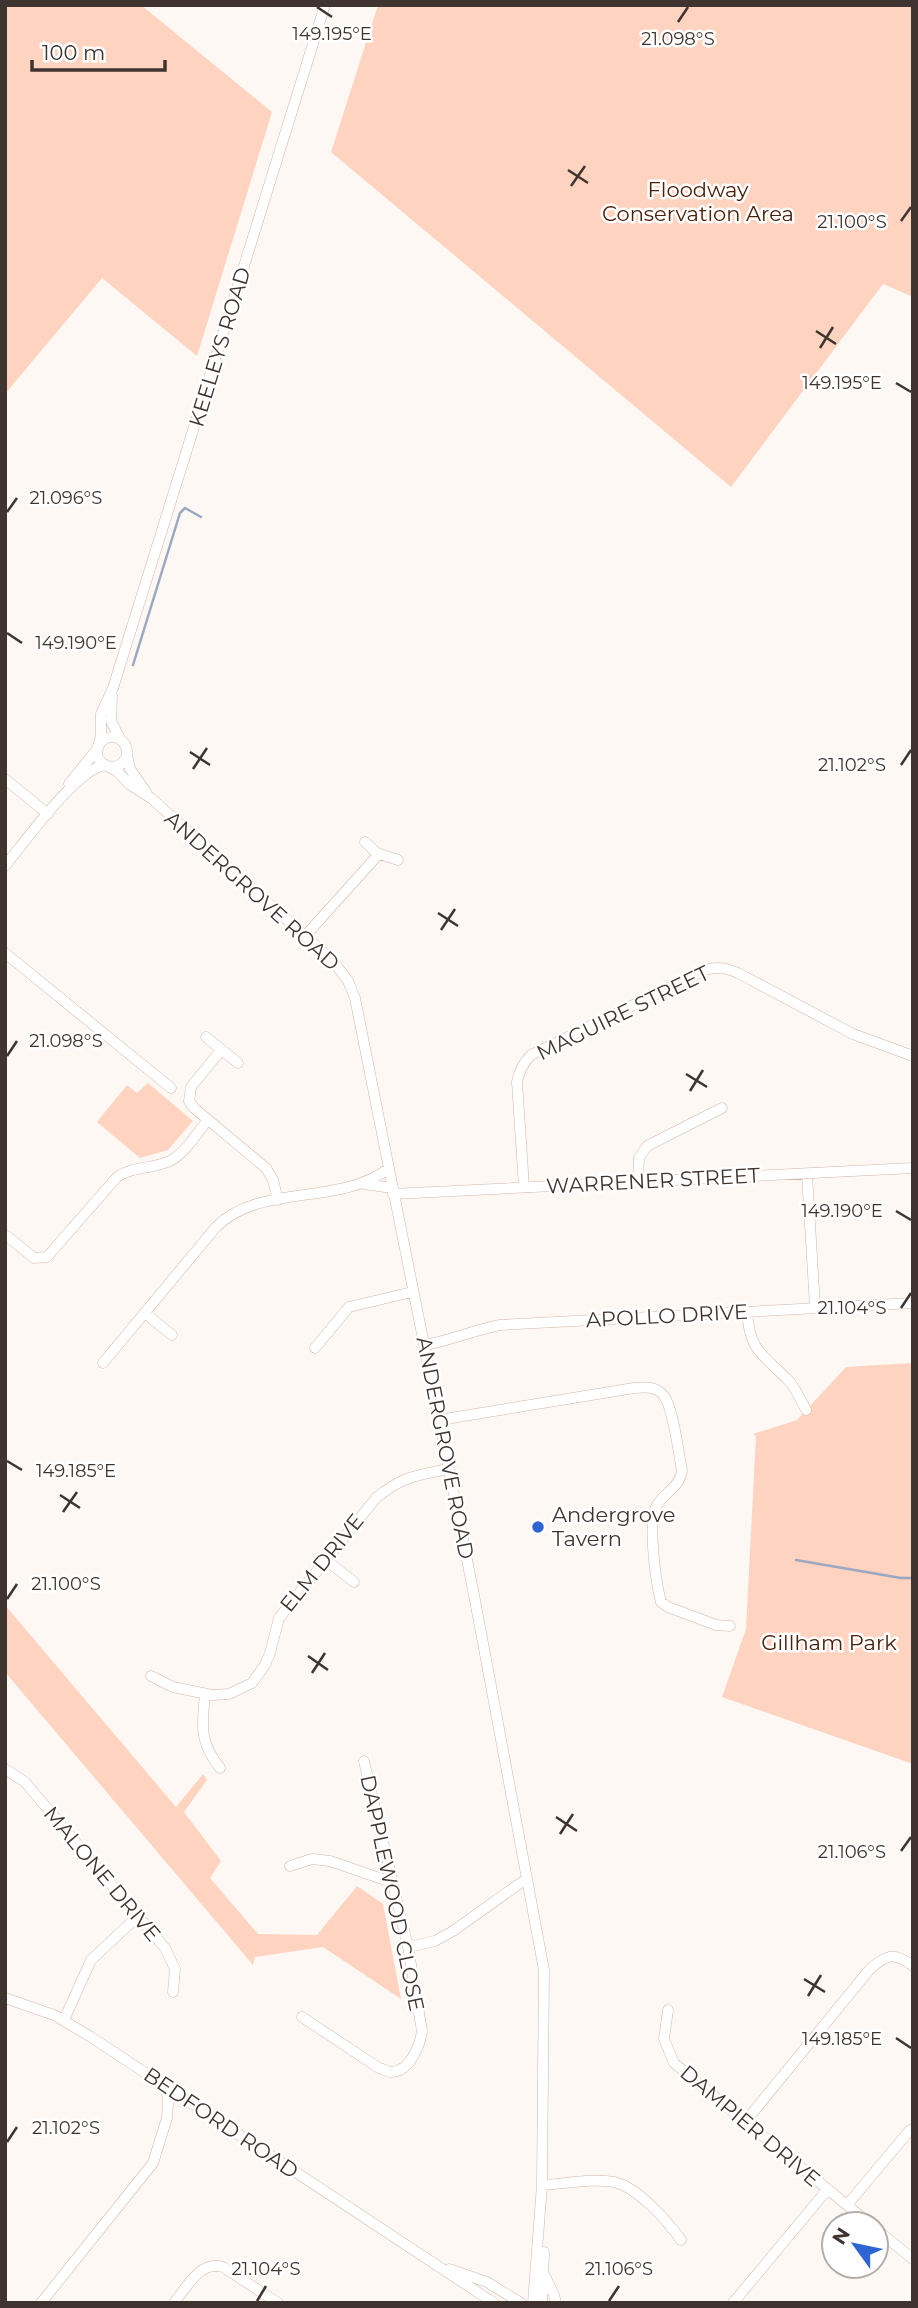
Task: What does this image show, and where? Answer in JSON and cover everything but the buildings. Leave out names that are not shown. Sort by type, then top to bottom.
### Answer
[{"type":"street","name":"KEELEYS ROAD","points":[[98,747],[101,714],[113,688],[325,5]]},
{"type":"street","name":"KEELEYS ROAD","points":[[113,688],[111,718],[120,739]]},
{"type":"street","points":[[5,866],[62,797],[90,771],[99,766],[116,766],[121,763],[127,751],[120,739],[107,738],[98,747],[71,780],[62,797]]},
{"type":"street","points":[[98,747],[99,759],[106,765]]},
{"type":"street","name":"ANDERGROVE ROAD","points":[[127,751],[131,770],[151,798]]},
{"type":"street","name":"ANDERGROVE ROAD","points":[[106,765],[151,798],[305,936],[338,967],[355,998],[472,1582],[545,1983],[542,2181],[533,2303]]},
{"type":"street","points":[[5,779],[48,814]]},
{"type":"street","points":[[365,842],[379,854],[398,860]]},
{"type":"street","points":[[305,936],[379,854]]},
{"type":"street","points":[[5,953],[171,1088]]},
{"type":"street","name":"MAGUIRE STREET","points":[[524,1187],[517,1082],[525,1061],[531,1055],[705,970],[726,968],[853,1034],[913,1056]]},
{"type":"street","points":[[206,1037],[238,1063]]},
{"type":"street","points":[[221,1050],[191,1087],[188,1094],[192,1107],[266,1168],[273,1180],[278,1200]]},
{"type":"street","points":[[638,1181],[639,1158],[647,1146],[722,1108]]},
{"type":"street","points":[[6,1236],[34,1258],[47,1257],[117,1177],[127,1171],[174,1158],[208,1120]]},
{"type":"street","name":"WARRENER STREET","points":[[363,1184],[392,1191],[913,1168]]},
{"type":"street","points":[[103,1363],[223,1220],[244,1208],[363,1184],[388,1169]]},
{"type":"street","points":[[807,1174],[815,1307]]},
{"type":"street","points":[[315,1348],[349,1307],[412,1292]]},
{"type":"street","name":"APOLLO DRIVE","points":[[425,1345],[452,1340],[500,1325],[913,1303]]},
{"type":"street","points":[[747,1312],[748,1331],[755,1347],[789,1381],[806,1410]]},
{"type":"street","points":[[145,1313],[172,1335]]},
{"type":"street","points":[[439,1420],[648,1386],[663,1394],[668,1405],[682,1471],[680,1480],[653,1511],[653,1550],[661,1602],[716,1625],[730,1626]]},
{"type":"street","name":"ELM DRIVE","points":[[151,1676],[169,1686],[205,1694],[229,1694],[252,1683],[270,1653],[279,1618],[376,1498],[394,1483],[448,1469]]},
{"type":"street","points":[[326,1560],[354,1582]]},
{"type":"street","points":[[205,1694],[202,1729],[205,1744],[220,1768]]},
{"type":"street","name":"DAPPLEWOOD CLOSE","points":[[302,2017],[379,2068],[390,2072],[408,2063],[421,2042],[422,2031],[408,1947],[364,1761]]},
{"type":"street","name":"MALONE DRIVE","points":[[5,1769],[25,1782],[165,1948],[175,1969],[173,1992]]},
{"type":"street","points":[[290,1866],[312,1859],[330,1861],[391,1882]]},
{"type":"street","points":[[408,1947],[435,1941],[453,1931],[526,1879]]},
{"type":"street","points":[[64,2020],[90,1960],[137,1917]]},
{"type":"street","points":[[745,2122],[870,1969],[890,1956],[900,1957],[913,1966]]},
{"type":"street","name":"BEDFORD ROAD","points":[[5,1998],[64,2020],[494,2303]]},
{"type":"street","name":"DAMPIER DRIVE","points":[[668,2010],[664,2039],[674,2063],[852,2210]]},
{"type":"street","points":[[41,2303],[153,2163],[167,2118],[167,2094],[160,2082]]},
{"type":"street","points":[[167,2118],[182,2105],[192,2104]]},
{"type":"street","points":[[846,2205],[910,2130]]},
{"type":"street","points":[[542,2181],[609,2182],[622,2185],[664,2218],[681,2240]]},
{"type":"street","name":"ANDERGROVE ROAD","points":[[542,2181],[545,2231],[542,2303]]},
{"type":"street","points":[[733,2303],[827,2190]]},
{"type":"street","points":[[890,2240],[913,2259]]},
{"type":"street","name":"BEDFORD ROAD","points":[[430,2261],[485,2281],[521,2303]]},
{"type":"street","points":[[174,2303],[199,2272],[208,2265],[215,2264],[278,2303]]},
{"type":"street","points":[[544,2268],[556,2303]]},
{"type":"green space","points":[[5,5],[141,5],[272,112],[197,356],[102,278],[5,394]]},
{"type":"green space","name":"Floodway Conservation Area","points":[[378,5],[913,5],[913,297],[883,284],[731,487],[331,152]]},
{"type":"green space","points":[[148,1083],[193,1121],[168,1150],[140,1158],[97,1122],[127,1085],[137,1093]]},
{"type":"green space","name":"Gillham Park","points":[[913,1363],[913,1764],[722,1697],[746,1629],[756,1436],[753,1434],[797,1420],[846,1367]]},
{"type":"green space","points":[[5,1605],[176,1807],[203,1774],[207,1780],[184,1812],[221,1861],[210,1878],[258,1934],[317,1935],[357,1886],[383,1904],[401,1999],[323,1947],[255,1957],[253,1965],[5,1672]]},
{"type":"waterway","points":[[133,665],[180,513],[185,508],[201,517]]},
{"type":"waterway","points":[[796,1560],[913,1578]]},
{"type":"place","name":"Andergrove Tavern","points":[[538,1527]]}]
